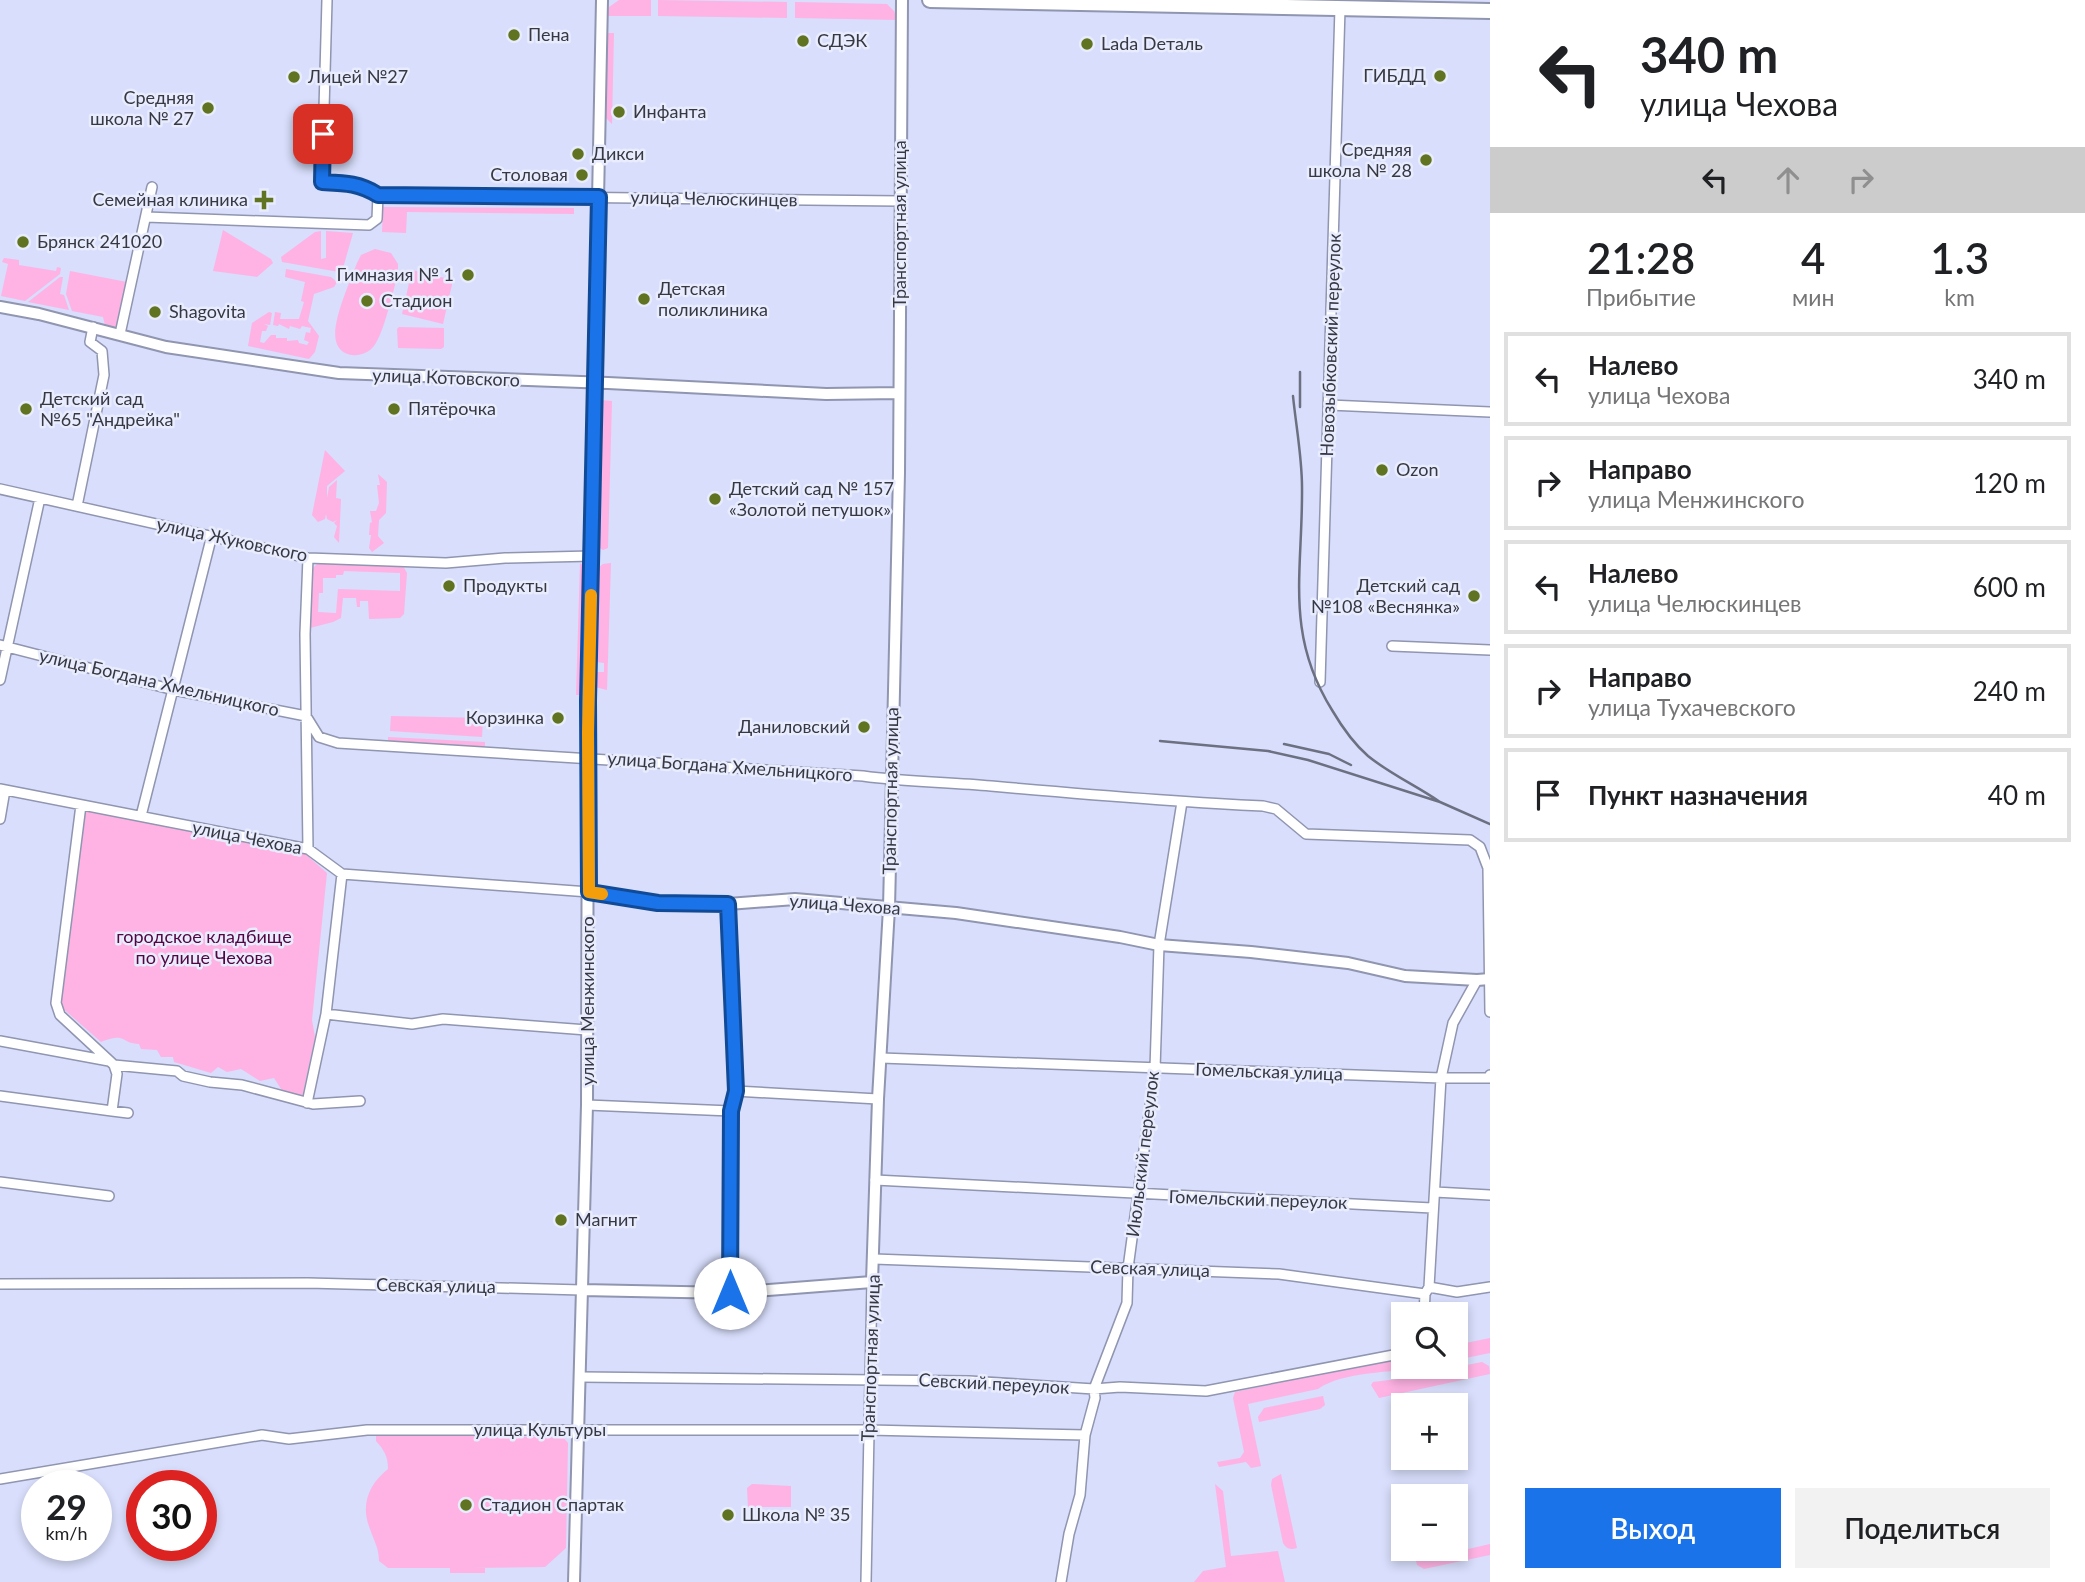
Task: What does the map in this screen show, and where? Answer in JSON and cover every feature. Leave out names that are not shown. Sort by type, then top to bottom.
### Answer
[{"type":"main road","points":[[930,0],[1340,4],[1490,10]]},
{"type":"street","name":"улица Челюскинцев","points":[[327,0],[322,182],[351,183],[366,187],[378,195],[900,201]]},
{"type":"street","name":"улица Менжинского","points":[[574,1582],[587,1105],[588,758],[602,0]]},
{"type":"street","name":"Транспортная улица","points":[[866,1582],[875,1180],[889,908],[899,486],[902,0]]},
{"type":"street","name":"Новозыбковский переулок","points":[[1320,682],[1340,4]]},
{"type":"street","points":[[120,334],[152,187]]},
{"type":"street","points":[[146,217],[369,225],[377,219],[378,195]]},
{"type":"street","name":"улица Котовского","points":[[0,307],[166,346],[339,373],[826,394],[898,393]]},
{"type":"street","points":[[77,506],[104,375],[102,351],[90,342],[93,327]]},
{"type":"street","points":[[1329,405],[1490,412]]},
{"type":"street","name":"улица Жуковского","points":[[0,489],[308,558],[446,563],[505,558],[592,556]]},
{"type":"street","points":[[0,680],[4,646],[40,498]]},
{"type":"street","points":[[141,816],[212,535]]},
{"type":"street","points":[[308,558],[304,634],[308,849]]},
{"type":"street","name":"улица Богдана Хмельницкого","points":[[4,646],[174,690],[306,716],[319,737],[338,743],[863,776],[1263,806],[1276,809],[1306,834],[1470,840],[1480,847],[1488,869],[1490,979]]},
{"type":"street","points":[[1392,646],[1490,650]]},
{"type":"street","points":[[0,819],[2,789]]},
{"type":"street","name":"улица Чехова","points":[[2,789],[308,849],[342,874],[589,892],[658,903],[728,904],[795,899],[956,912],[1159,945],[1348,963],[1405,976],[1490,979]]},
{"type":"street","name":"Июльский переулок","points":[[1061,1582],[1069,1534],[1080,1495],[1084,1435],[1095,1398],[1094,1389],[1127,1303],[1128,1268],[1155,1069],[1159,945],[1182,802]]},
{"type":"street","points":[[81,805],[56,1003],[60,1016],[112,1063],[117,1074],[112,1111]]},
{"type":"street","points":[[307,1103],[326,1014],[342,874]]},
{"type":"street","points":[[728,904],[736,1091],[731,1111],[730,1293]]},
{"type":"street","points":[[1490,979],[1490,1012]]},
{"type":"street","points":[[1426,1302],[1441,1078],[1453,1023],[1477,980]]},
{"type":"street","points":[[326,1014],[412,1024],[443,1019],[587,1030]]},
{"type":"street","points":[[0,1041],[112,1063],[177,1071],[183,1076],[242,1085],[307,1103],[360,1101]]},
{"type":"street","name":"Гомельская улица","points":[[881,1058],[1441,1078],[1490,1076]]},
{"type":"street","points":[[736,1091],[878,1099]]},
{"type":"street","points":[[0,1096],[128,1113]]},
{"type":"street","points":[[587,1105],[731,1111]]},
{"type":"street","name":"Гомельский переулок","points":[[875,1180],[1432,1208]]},
{"type":"street","points":[[0,1182],[109,1196]]},
{"type":"street","points":[[1435,1192],[1490,1195]]},
{"type":"street","name":"Севская улица","points":[[874,1259],[1279,1274],[1457,1292],[1490,1287]]},
{"type":"street","name":"Севская улица","points":[[0,1284],[308,1283],[730,1293],[872,1282]]},
{"type":"street","name":"Севский переулок","points":[[581,1377],[969,1381],[1094,1389],[1120,1387],[1206,1391],[1391,1355]]},
{"type":"street","name":"улица Культуры","points":[[0,1479],[262,1435],[289,1439],[366,1430],[869,1430],[1084,1435]]},
{"type":"green space","points":[[619,0],[651,0],[651,16],[607,16],[609,7]]},
{"type":"green space","points":[[658,0],[787,2],[787,18],[658,16]]},
{"type":"green space","points":[[795,2],[887,4],[898,20],[795,18]]},
{"type":"green space","points":[[607,33],[614,33],[612,124],[606,118]]},
{"type":"green space","points":[[389,200],[574,200],[574,204],[383,203]]},
{"type":"green space","points":[[383,207],[574,208],[574,214],[407,212],[406,233],[382,232]]},
{"type":"green space","points":[[223,230],[271,259],[273,263],[257,277],[213,271]]},
{"type":"green space","points":[[321,231],[321,259],[326,258],[326,231],[353,233],[343,268],[339,272],[282,262],[281,257],[315,232]]},
{"type":"green space","name":"Стадион","points":[[375,249],[391,253],[398,264],[398,274],[378,340],[364,353],[347,354],[338,347],[336,324],[361,255]]},
{"type":"green space","points":[[4,258],[19,260],[19,265],[56,271],[57,267],[61,268],[60,274],[25,301],[1,296],[8,264],[2,262]]},
{"type":"green space","points":[[286,269],[331,277],[337,282],[334,287],[314,294],[308,321],[319,336],[315,352],[309,359],[248,346],[252,323],[269,312],[272,313],[270,325],[264,324],[268,326],[266,331],[262,331],[260,342],[264,343],[271,335],[276,335],[276,338],[287,338],[287,341],[298,340],[299,343],[307,345],[309,342],[304,340],[306,332],[310,333],[311,328],[290,326],[289,329],[279,324],[273,325],[275,312],[281,313],[280,319],[299,319],[304,302],[301,301],[305,282],[285,277]]},
{"type":"green space","points":[[412,270],[453,280],[443,324],[402,314]]},
{"type":"green space","points":[[70,271],[127,282],[116,326],[113,328],[105,325],[103,317],[72,311],[66,294]]},
{"type":"green space","points":[[63,277],[60,294],[64,295],[69,310],[28,302]]},
{"type":"green space","points":[[399,327],[444,328],[444,347],[398,348]]},
{"type":"green space","points":[[601,400],[612,401],[608,548],[603,550],[598,547]]},
{"type":"green space","points":[[325,450],[345,471],[327,486],[327,498],[329,487],[337,480],[336,498],[341,499],[339,543],[334,537],[337,526],[334,523],[337,520],[333,522],[327,519],[326,514],[325,519],[318,522],[312,515]]},
{"type":"green space","points":[[378,474],[387,482],[386,513],[379,520],[378,536],[384,543],[372,552],[369,548],[372,522],[370,511],[376,511],[379,503]]},
{"type":"green space","points":[[318,563],[403,566],[407,573],[404,614],[400,618],[369,619],[368,601],[360,601],[360,607],[357,607],[356,598],[343,598],[341,618],[310,628],[312,569]],"holes":[[[344,571],[400,573],[400,591],[338,589],[336,613],[318,612],[319,593],[323,593],[323,578],[336,578],[336,575],[343,575]]]},
{"type":"green space","points":[[580,563],[586,568],[582,695],[576,695]]},
{"type":"green space","points":[[611,563],[607,690],[595,687],[595,672],[604,672],[604,663],[596,662],[599,567]]},
{"type":"green space","points":[[391,716],[483,718],[482,737],[390,731]]},
{"type":"green space","points":[[388,737],[485,742],[485,746],[479,748],[388,743]]},
{"type":"green space","name":"городское кладбище по улице Чехова","points":[[84,808],[303,852],[327,873],[312,1020],[315,1037],[302,1098],[283,1092],[274,1078],[260,1081],[241,1069],[227,1072],[218,1067],[211,1073],[174,1062],[173,1057],[161,1057],[157,1050],[141,1049],[139,1044],[119,1038],[101,1042],[59,1005]]},
{"type":"green space","points":[[1490,1338],[1490,1353],[1468,1358],[1468,1343]]},
{"type":"green space","points":[[1391,1359],[1391,1371],[1354,1376],[1328,1383],[1318,1389],[1248,1404],[1261,1466],[1251,1468],[1246,1462],[1219,1467],[1217,1462],[1240,1458],[1244,1452],[1233,1398],[1235,1392]]},
{"type":"green space","points":[[1482,1362],[1489,1366],[1490,1374],[1468,1379],[1468,1365]]},
{"type":"green space","points":[[1397,1379],[1467,1379],[1391,1393],[1391,1395],[1379,1398],[1371,1385],[1373,1382]]},
{"type":"green space","points":[[1323,1396],[1325,1405],[1320,1409],[1259,1422],[1258,1417],[1264,1408]]},
{"type":"green space","name":"Стадион Спартак","points":[[376,1435],[563,1437],[568,1443],[566,1548],[545,1567],[469,1568],[485,1568],[485,1573],[450,1573],[450,1568],[388,1568],[379,1561],[366,1512],[371,1488],[388,1469],[386,1457],[376,1441]]},
{"type":"green space","points":[[1281,1474],[1297,1548],[1295,1549],[1286,1547],[1283,1543],[1271,1485],[1272,1479]]},
{"type":"green space","points":[[752,1484],[791,1486],[791,1507],[748,1507],[747,1488]]},
{"type":"green space","points":[[1215,1484],[1223,1491],[1231,1556],[1278,1551],[1285,1582],[1194,1582],[1203,1571],[1226,1567]]},
{"type":"green space","points":[[1490,1544],[1490,1555],[1468,1560],[1468,1549]]},
{"type":"green space","points":[[1416,1561],[1462,1561],[1424,1569],[1417,1565]]},
{"type":"railway","points":[[1300,372],[1300,407]]},
{"type":"railway","points":[[1293,396],[1302,476],[1299,601],[1307,654],[1317,682],[1340,723],[1368,756],[1440,802]]},
{"type":"railway","points":[[1160,741],[1268,751],[1308,760],[1440,802],[1490,824]]},
{"type":"railway","points":[[1284,744],[1329,754],[1351,765]]},
{"type":"slow traffic","points":[[591,595],[589,892],[602,894]]},
{"type":"place","name":"Пена","points":[[514,35]]},
{"type":"place","name":"СДЭК","points":[[803,41]]},
{"type":"place","name":"Lada Dеталь","points":[[1087,44]]},
{"type":"place","name":"ГИБДД","points":[[1440,76]]},
{"type":"place","name":"Лицей №27","points":[[294,77]]},
{"type":"place","name":"Средняя школа № 27","points":[[208,108]]},
{"type":"place","name":"Инфанта","points":[[619,112]]},
{"type":"place","name":"Дикси","points":[[578,154]]},
{"type":"place","name":"Средняя школа № 28","points":[[1426,160]]},
{"type":"place","name":"Столовая","points":[[582,175]]},
{"type":"place","name":"Семейная клиника","points":[[264,200]]},
{"type":"place","name":"Брянск 241020","points":[[23,242]]},
{"type":"place","name":"Гимназия № 1","points":[[468,275]]},
{"type":"place","name":"Детская поликлиника","points":[[644,299]]},
{"type":"place","name":"Стадион","points":[[367,301]]},
{"type":"place","name":"Shagovita","points":[[155,312]]},
{"type":"place","name":"Детский сад №65 \"Андрейка\"","points":[[26,409]]},
{"type":"place","name":"Пятёрочка","points":[[394,409]]},
{"type":"place","name":"Ozon","points":[[1382,470]]},
{"type":"place","name":"Детский сад № 157 «Золотой петушок»","points":[[715,499]]},
{"type":"place","name":"Продукты","points":[[449,586]]},
{"type":"place","name":"Детский сад №108 «Веснянка»","points":[[1474,596]]},
{"type":"place","name":"Корзинка","points":[[558,718]]},
{"type":"place","name":"Даниловский","points":[[864,727]]},
{"type":"place","name":"Магнит","points":[[561,1220]]},
{"type":"place","name":"Стадион Спартак","points":[[466,1505]]},
{"type":"place","name":"Школа № 35","points":[[728,1515]]},
{"type":"route","points":[[323,134],[322,182],[351,183],[366,187],[378,195],[599,197],[588,701],[589,892],[658,903],[728,904],[728,954],[736,1091],[731,1111],[730,1293]]}]
